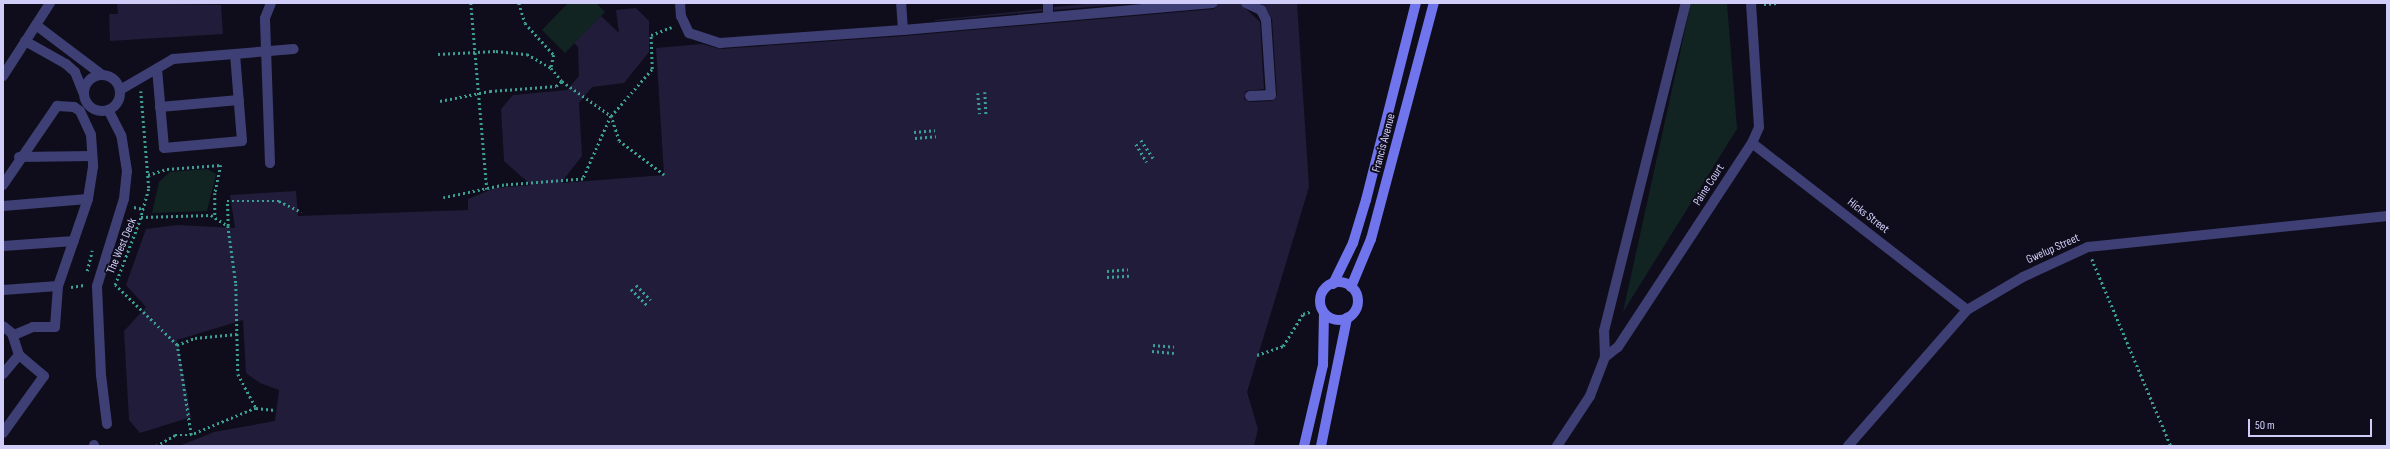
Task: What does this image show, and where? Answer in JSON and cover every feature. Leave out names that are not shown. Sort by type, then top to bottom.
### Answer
[{"type":"street","points":[[3,76],[50,3]]},
{"type":"street","points":[[270,163],[265,18],[271,3]]},
{"type":"street","points":[[680,3],[683,23],[696,38],[720,43],[903,30],[1048,17],[1131,7],[1213,3]]},
{"type":"street","points":[[901,3],[903,30]]},
{"type":"street","points":[[1048,3],[1048,17]]},
{"type":"street","points":[[1246,3],[1261,10],[1266,20],[1270,95],[1250,96]]},
{"type":"street","name":"Francis Avenue","points":[[1304,446],[1323,365],[1323,291],[1333,284],[1353,243],[1366,200],[1416,3]]},
{"type":"street","name":"Francis Avenue","points":[[1351,287],[1370,239],[1434,3]]},
{"type":"street","name":"Paine Court","points":[[1557,446],[1590,396],[1605,357],[1604,331],[1686,3]]},
{"type":"street","name":"Paine Court","points":[[1605,357],[1618,347],[1752,143],[1760,110],[1751,3]]},
{"type":"street","points":[[3,184],[19,157],[57,106],[96,111],[108,110],[117,103],[120,90],[116,81],[102,75],[36,25]]},
{"type":"street","points":[[12,334],[33,327],[55,327],[58,286],[88,199],[92,156],[91,135],[84,109],[83,92],[75,72],[66,64],[25,42]]},
{"type":"street","points":[[120,90],[173,59],[294,49]]},
{"type":"street","points":[[157,69],[164,148],[242,141],[235,54]]},
{"type":"street","points":[[83,92],[88,80],[102,75]]},
{"type":"street","points":[[160,107],[239,100]]},
{"type":"street","points":[[107,424],[101,376],[97,286],[124,199],[127,171],[121,136],[108,110]]},
{"type":"street","name":"Hicks Street","points":[[1752,143],[1967,310]]},
{"type":"street","points":[[19,157],[92,156]]},
{"type":"street","points":[[3,206],[88,199]]},
{"type":"street","name":"Gwelup Street","points":[[1848,446],[1967,310],[2023,277],[2088,247],[2387,216]]},
{"type":"street","points":[[3,246],[74,241]]},
{"type":"street","points":[[1321,446],[1347,318],[1357,304],[1351,287],[1333,284]]},
{"type":"street","points":[[3,290],[58,286]]},
{"type":"street","points":[[1322,311],[1335,320],[1347,318]]},
{"type":"street","points":[[3,326],[12,334],[19,355],[44,376],[3,433]]},
{"type":"street","points":[[3,374],[19,355]]},
{"type":"path","points":[[471,3],[476,94],[487,189]]},
{"type":"path","points":[[519,3],[524,23],[554,55],[551,68]]},
{"type":"path","points":[[443,198],[487,189],[582,179],[611,116],[652,69],[651,35],[683,23]]},
{"type":"path","points":[[438,54],[474,52],[527,54],[551,68],[562,81],[611,116],[619,141],[664,175]]},
{"type":"path","points":[[440,101],[476,94],[556,86],[562,81]]},
{"type":"path","points":[[141,90],[149,189],[141,217]]},
{"type":"path","points":[[985,92],[986,114]]},
{"type":"path","points":[[978,93],[980,114]]},
{"type":"path","points":[[914,132],[935,130]]},
{"type":"path","points":[[915,138],[936,136]]},
{"type":"path","points":[[1141,140],[1153,158]]},
{"type":"path","points":[[1136,144],[1147,162]]},
{"type":"path","points":[[148,176],[167,169],[222,165],[215,193],[216,218]]},
{"type":"path","points":[[256,408],[238,374],[236,284],[228,226],[227,201],[279,201],[302,212]]},
{"type":"path","name":"The West Deck","points":[[177,345],[115,285],[141,217],[211,215],[228,226]]},
{"type":"path","points":[[2088,247],[2171,446]]},
{"type":"path","points":[[1106,271],[1128,269]]},
{"type":"path","points":[[1107,277],[1128,276]]},
{"type":"path","points":[[72,287],[89,284]]},
{"type":"path","points":[[636,285],[651,300]]},
{"type":"path","points":[[631,289],[647,305]]},
{"type":"path","points":[[1257,355],[1283,346],[1303,314],[1322,311]]},
{"type":"path","points":[[191,435],[177,345],[195,338],[237,334]]},
{"type":"path","points":[[1153,345],[1174,347]]},
{"type":"path","points":[[1152,351],[1174,353]]},
{"type":"path","points":[[156,446],[175,435],[191,435],[256,408],[275,410]]},
{"type":"green space","points":[[568,3],[596,3],[605,12],[565,53],[542,30]]},
{"type":"green space","points":[[1691,3],[1727,3],[1737,129],[1623,312]]},
{"type":"green space","points":[[207,169],[216,174],[207,211],[152,213],[159,182],[170,172]]},
{"type":"building","points":[[117,3],[221,5],[223,34],[110,41],[109,14],[118,14]]},
{"type":"building","points":[[1095,3],[1138,3],[1054,10],[1054,7]]},
{"type":"building","points":[[1219,3],[1240,3],[1260,22],[1264,89],[1246,91],[1244,99],[1250,102],[1272,101],[1277,95],[1272,19],[1261,3],[1297,3],[1309,187],[1247,392],[1258,429],[1254,446],[179,446],[214,432],[275,421],[279,390],[260,383],[246,373],[243,320],[177,340],[191,417],[140,433],[129,420],[124,331],[146,307],[126,285],[146,229],[177,225],[235,228],[230,195],[296,191],[298,216],[468,210],[468,199],[495,188],[531,185],[504,161],[501,109],[513,95],[567,90],[579,76],[578,47],[574,43],[601,16],[619,33],[616,10],[636,8],[649,21],[649,52],[624,83],[592,87],[579,103],[582,156],[561,183],[664,175],[656,48],[702,44],[720,49],[904,36],[1214,9]]},
{"type":"building","points":[[1042,9],[1042,11],[935,21],[935,20]]}]
